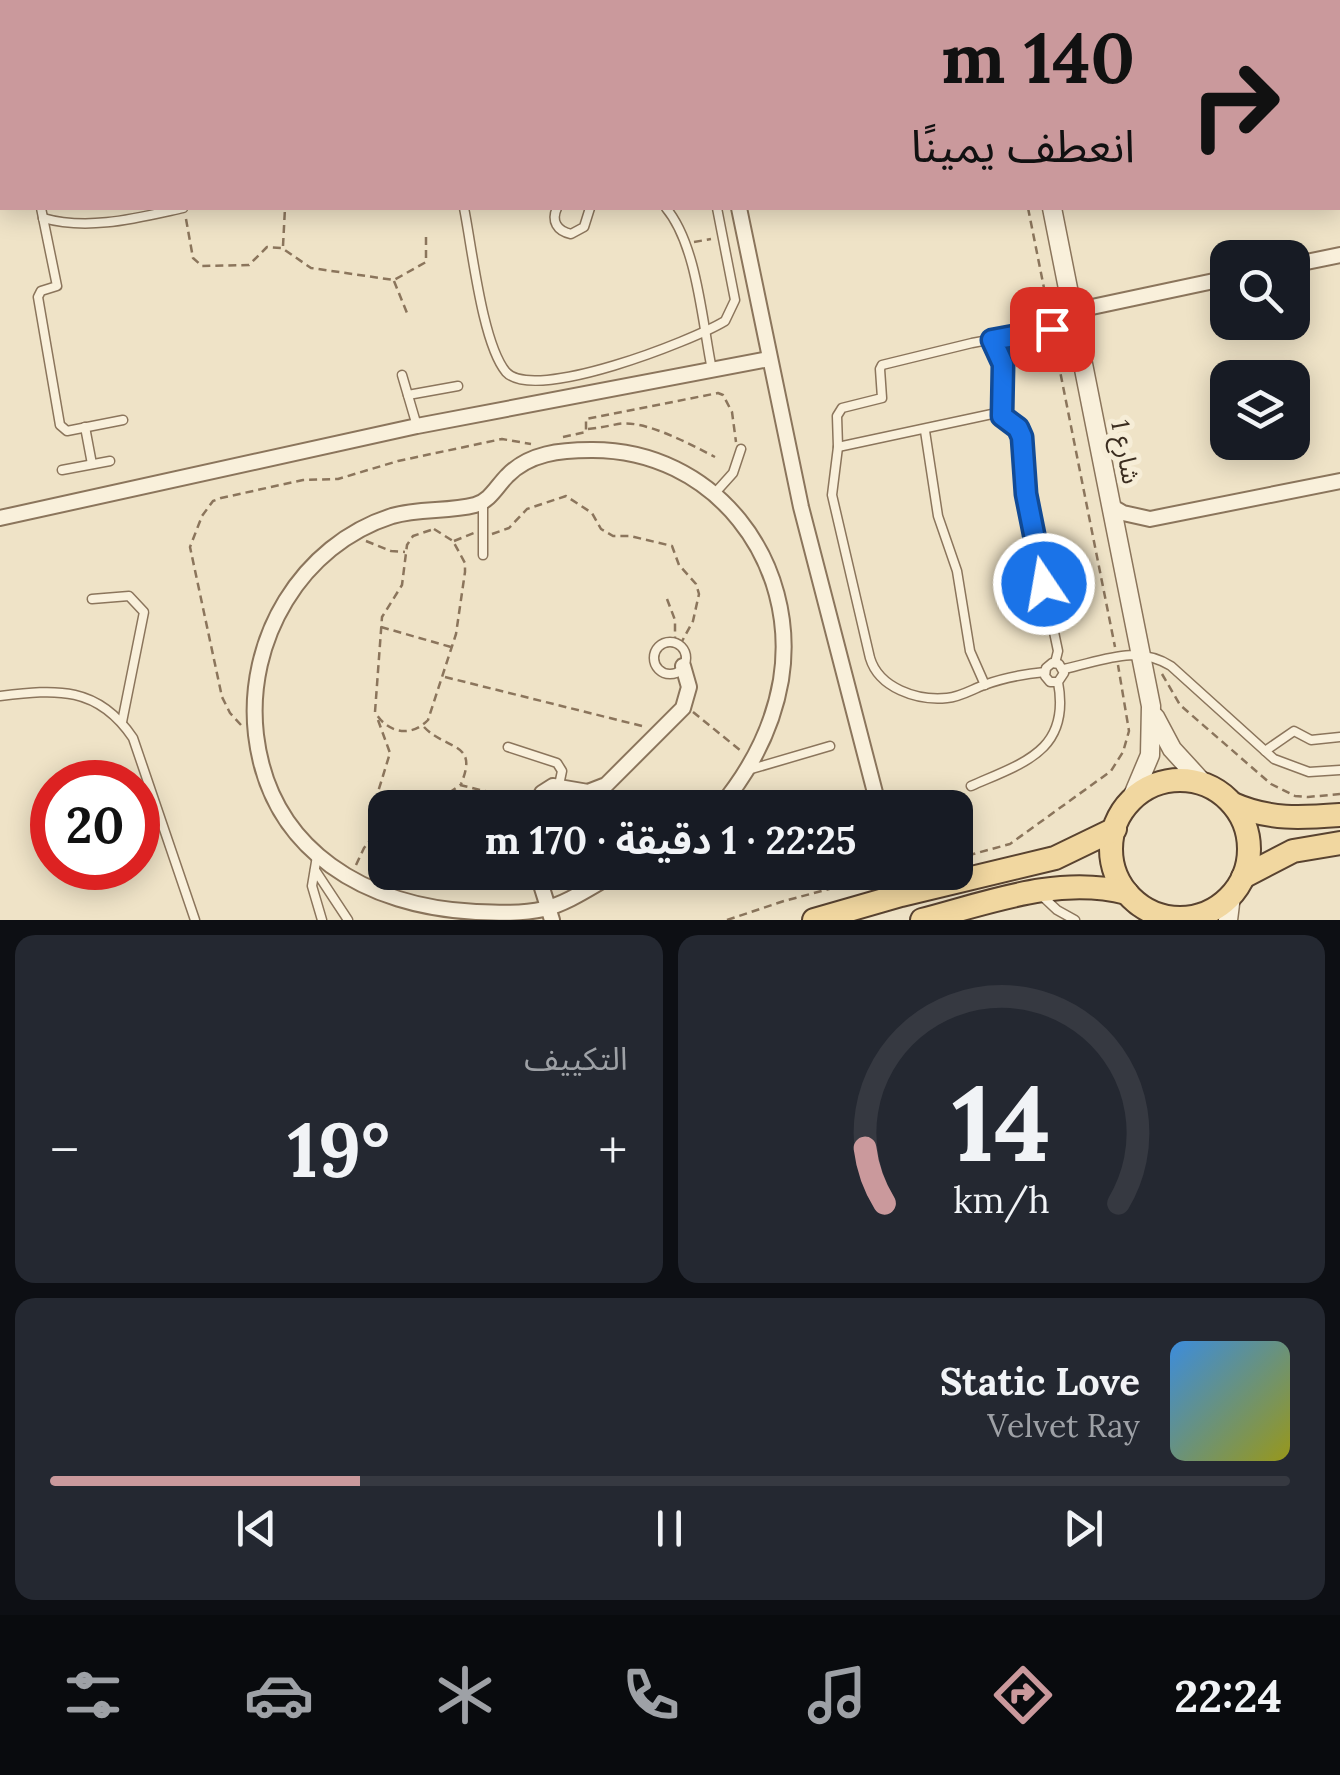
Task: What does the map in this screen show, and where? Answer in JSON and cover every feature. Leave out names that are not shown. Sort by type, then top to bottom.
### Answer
[{"type":"main road","points":[[1340,814],[1288,818],[1250,812],[1204,784],[1166,782],[1147,788],[1132,800],[1114,829],[1113,862],[1127,893],[1150,911],[1166,918],[1179,918],[1208,913],[1238,886],[1294,851],[1340,843]]},
{"type":"main road","points":[[1232,804],[1247,831],[1248,862],[1238,886]]},
{"type":"main road","points":[[973,872],[1055,858],[1114,829]]},
{"type":"main road","points":[[922,920],[1039,891],[1083,886],[1127,893]]},
{"type":"main road","points":[[814,920],[884,890]]},
{"type":"street","points":[[739,210],[818,583],[875,790]]},
{"type":"street","name":"شارع 1","points":[[1052,210],[1151,706],[1172,749],[1204,784]]},
{"type":"street","points":[[1310,261],[1340,255]]},
{"type":"street","points":[[1074,317],[1210,283]]},
{"type":"street","points":[[0,518],[417,426],[769,359]]},
{"type":"street","points":[[589,890],[550,914],[438,910],[407,904],[316,863],[278,803],[265,772],[254,714],[265,652],[288,594],[307,569],[351,535],[404,513],[483,502],[520,464],[536,456],[593,450],[642,455],[693,476],[715,493],[752,538],[766,564],[781,620],[783,648],[778,692],[766,733],[732,790]]},
{"type":"street","points":[[1112,506],[1123,514],[1150,519],[1340,482]]},
{"type":"street","points":[[549,790],[559,786],[578,792],[598,790],[685,704],[690,688],[684,666]]},
{"type":"street","name":"شارع 1","points":[[1132,800],[1150,755],[1151,706]]},
{"type":"street","points":[[1228,920],[1238,886]]},
{"type":"street","points":[[542,890],[550,914]]},
{"type":"lane","points":[[41,210],[57,286],[40,292],[38,297],[59,422],[67,430],[123,420]]},
{"type":"lane","points":[[43,218],[67,224],[93,224],[172,210]]},
{"type":"lane","points":[[464,210],[493,348],[504,370],[528,383],[623,364],[725,321],[733,308],[717,210]]},
{"type":"lane","points":[[556,210],[554,222],[571,234],[584,227],[589,210]]},
{"type":"lane","points":[[668,210],[686,244],[712,370]]},
{"type":"lane","points":[[1074,317],[1052,329],[881,366],[882,398],[838,411],[838,447],[832,478],[834,512],[870,658],[878,675],[892,687],[943,699],[1044,672],[1055,663],[1064,669],[1140,653],[1156,656],[1264,751],[1297,770],[1340,770]]},
{"type":"lane","points":[[992,340],[1003,364],[1002,416]]},
{"type":"lane","points":[[402,375],[417,426]]},
{"type":"lane","points":[[408,394],[458,386]]},
{"type":"lane","points":[[838,447],[992,414],[1018,428],[1028,509],[1058,651],[1055,663]]},
{"type":"lane","points":[[85,428],[92,464]]},
{"type":"lane","points":[[925,431],[938,516],[957,572],[970,651],[984,685]]},
{"type":"lane","points":[[715,493],[732,473],[742,449]]},
{"type":"lane","points":[[62,470],[110,461]]},
{"type":"lane","points":[[483,502],[483,555]]},
{"type":"lane","points":[[92,599],[130,596],[144,612],[122,722]]},
{"type":"lane","points":[[666,642],[678,644],[685,652],[684,666],[676,672],[658,669],[654,660],[658,647],[666,642]]},
{"type":"lane","points":[[1044,672],[1050,682],[1058,682],[1064,677],[1064,669]]},
{"type":"lane","points":[[971,786],[1025,762],[1044,748],[1052,738],[1060,711],[1058,682]]},
{"type":"lane","points":[[0,696],[70,693],[90,698],[122,722],[136,748],[196,920]]},
{"type":"lane","points":[[1264,751],[1294,731],[1311,740],[1340,737]]},
{"type":"lane","points":[[749,765],[830,746]]},
{"type":"lane","points":[[508,748],[557,763],[562,771],[559,786]]},
{"type":"lane","points":[[316,863],[313,894],[322,920]]},
{"type":"lane","points":[[316,863],[348,920]]},
{"type":"lane","points":[[1039,891],[1057,910],[1075,920]]},
{"type":"path","points":[[183,210],[193,258],[202,266],[249,264],[266,247],[282,248],[311,268],[394,280],[426,262],[426,235]]},
{"type":"path","points":[[282,248],[285,210]]},
{"type":"path","points":[[973,854],[1010,844],[1111,771],[1123,752],[1129,731],[1028,210]]},
{"type":"path","points":[[686,244],[722,237]]},
{"type":"path","points":[[394,280],[407,312]]},
{"type":"path","points":[[586,429],[621,423],[658,431],[715,457]]},
{"type":"path","points":[[452,542],[465,535],[501,532],[526,509],[566,496],[592,513],[601,529],[613,536],[667,543],[676,551],[679,565],[696,584],[699,594],[693,622],[678,644]]},
{"type":"path","points":[[378,718],[400,731],[422,726],[431,712],[452,647],[464,562],[452,542],[434,529],[413,536],[406,552],[402,584],[386,608],[380,627],[380,674],[374,706],[378,718],[390,754],[379,790]]},
{"type":"path","points":[[351,535],[391,551],[406,552]]},
{"type":"path","points":[[667,599],[678,644]]},
{"type":"path","points":[[380,627],[452,647]]},
{"type":"path","points":[[1121,679],[1158,673],[1165,676],[1180,704],[1283,791],[1308,798],[1340,794]]},
{"type":"path","points":[[442,676],[662,730]]},
{"type":"path","points":[[685,704],[749,765]]},
{"type":"path","points":[[422,726],[442,742],[462,750],[467,758],[460,785],[453,790]]},
{"type":"path","points":[[460,785],[479,790]]},
{"type":"path","points":[[349,880],[368,843]]},
{"type":"path","points":[[728,920],[824,890]]},
{"type":"route","points":[[1044,584],[1026,494],[1022,437],[1011,420],[1002,416],[1003,364],[992,340],[1052,329]]}]
